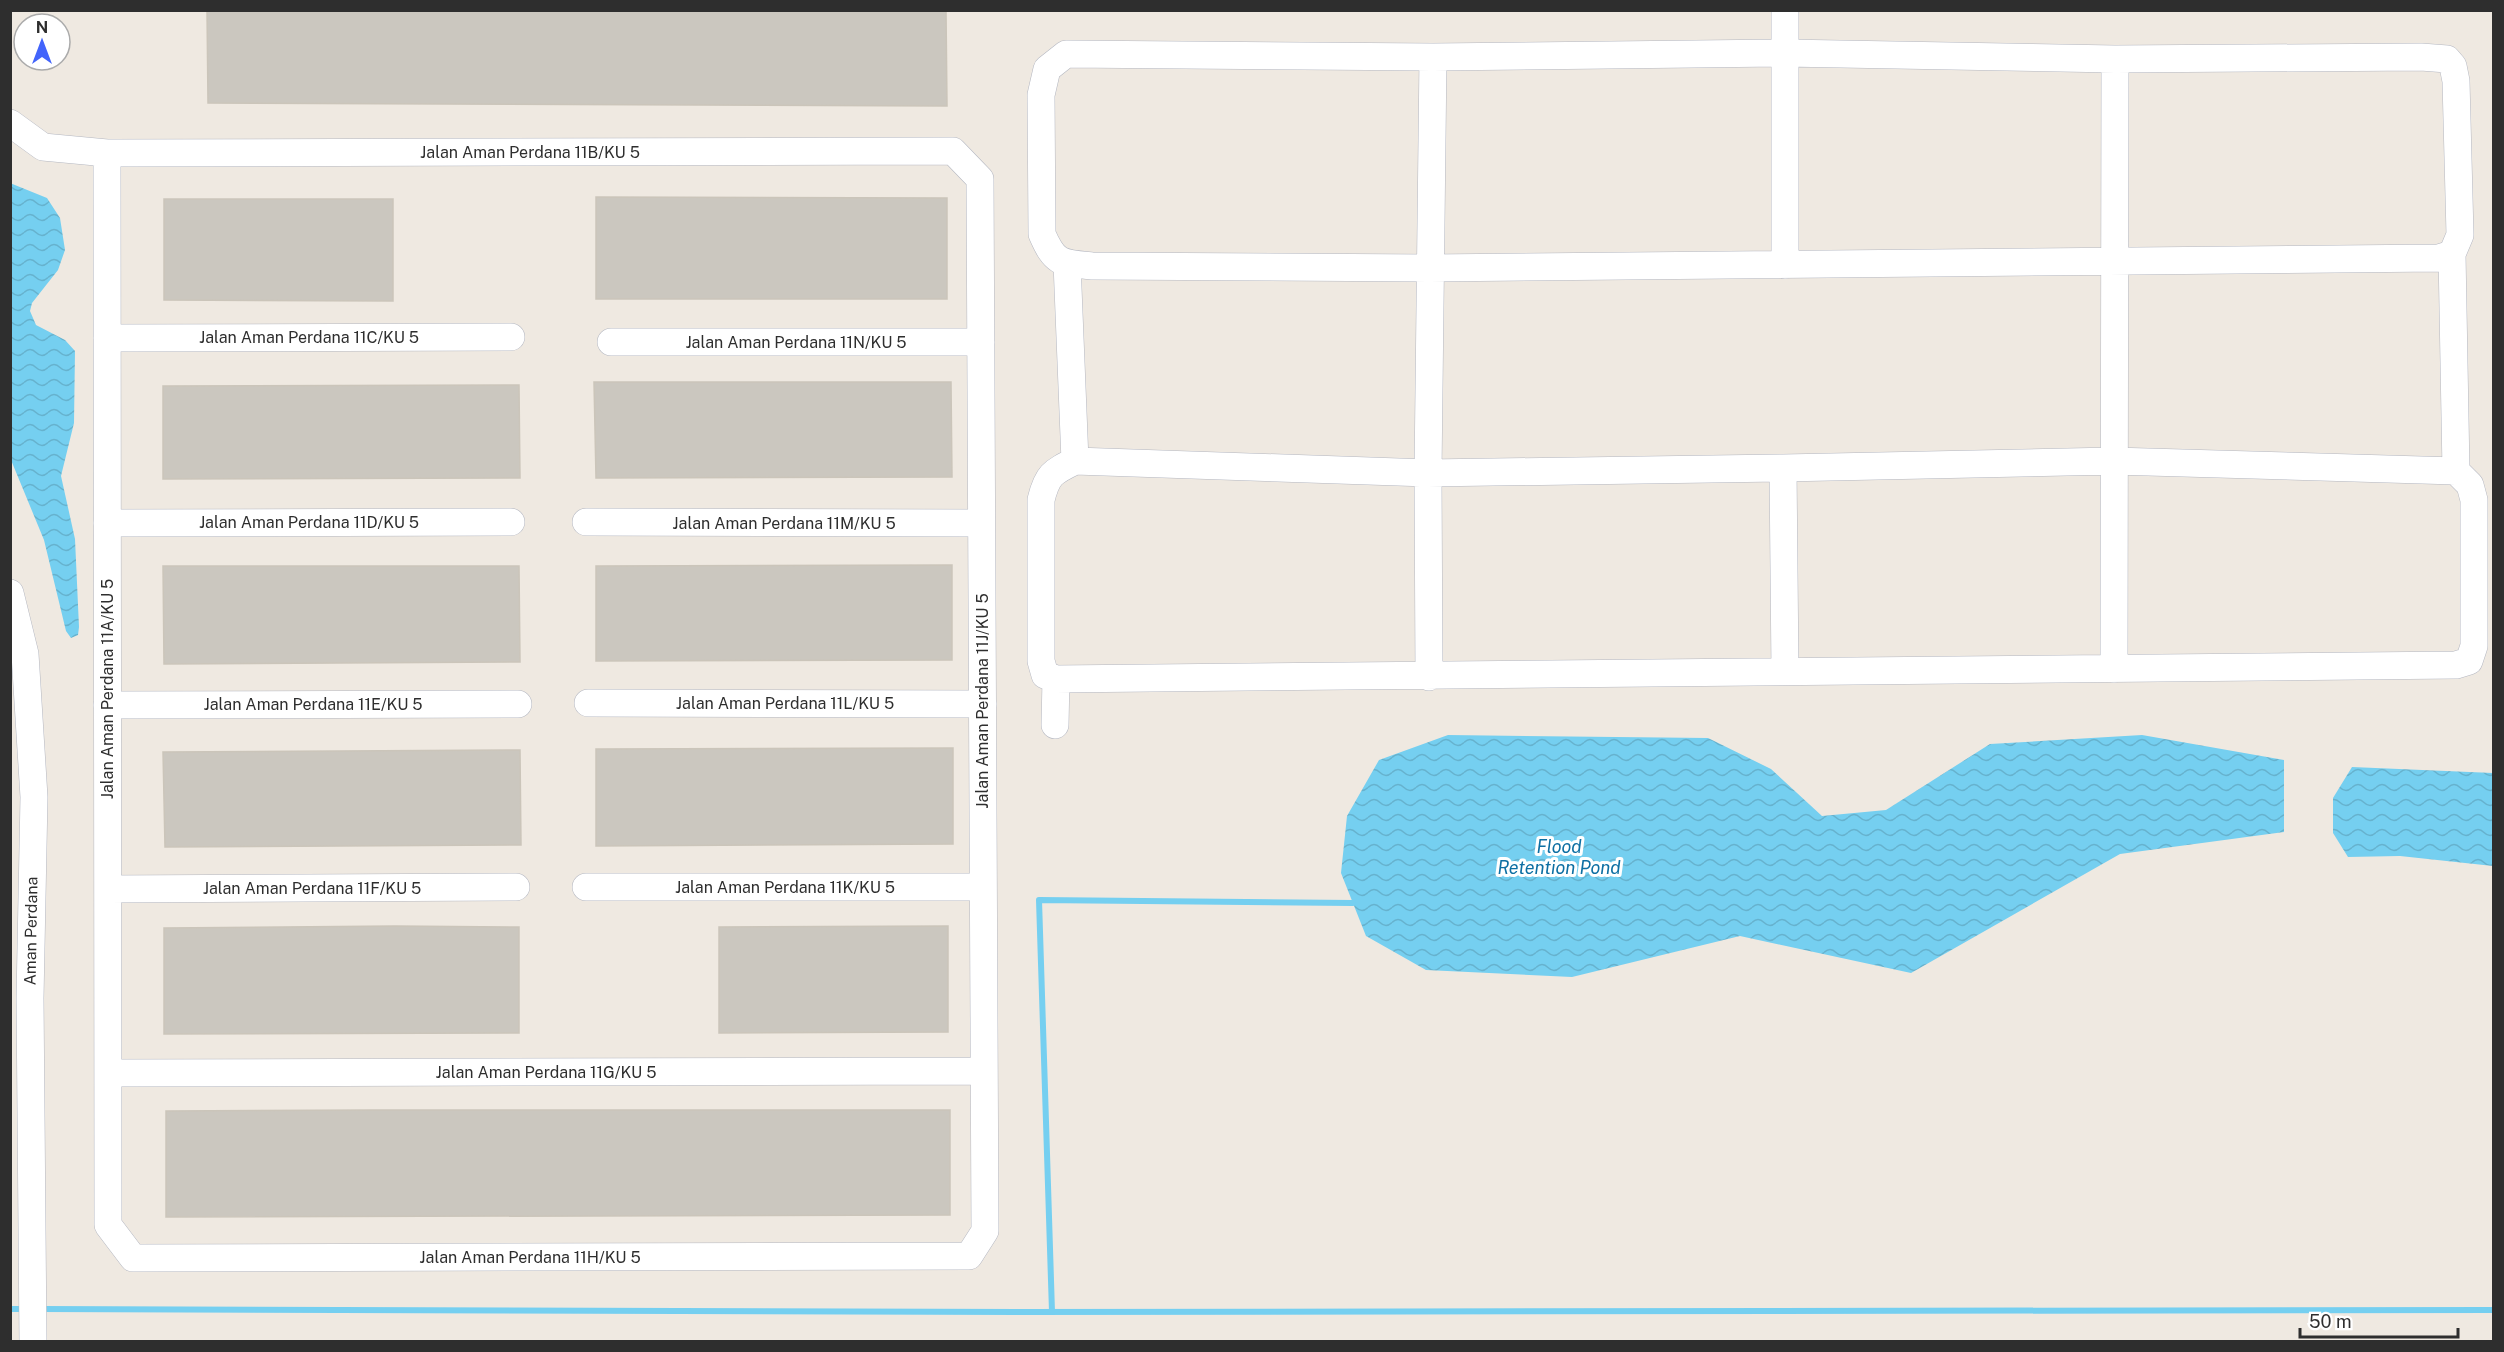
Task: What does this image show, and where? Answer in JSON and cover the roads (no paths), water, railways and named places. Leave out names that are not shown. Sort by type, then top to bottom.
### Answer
[{"type":"street","points":[[1785,10],[1785,266]]},
{"type":"street","points":[[2452,254],[2439,258],[1785,266],[1430,268],[1092,266],[1067,263],[1051,254],[1042,234],[1041,95],[1047,69],[1066,54],[1433,57],[1785,53],[2115,59],[2421,57],[2447,59],[2453,66],[2456,81],[2460,235],[2452,254],[2457,471],[2470,485],[2474,500],[2474,646],[2469,661],[2456,665],[1785,671],[1429,677],[1056,679],[1045,675],[1041,661],[1041,500],[1047,478],[1060,468],[1075,461],[1428,473],[2113,461],[2457,471]]},
{"type":"street","points":[[1429,677],[1428,473],[1433,57]]},
{"type":"street","points":[[2114,669],[2115,59]]},
{"type":"street","name":"Jalan Aman Perdana 11B/KU 5","points":[[10,123],[43,147],[107,153],[953,151]]},
{"type":"street","name":"Jalan Aman Perdana 11J/KU 5","points":[[953,151],[980,178],[985,1231],[969,1256]]},
{"type":"street","name":"Jalan Aman Perdana 11A/KU 5","points":[[107,153],[108,1225]]},
{"type":"street","points":[[1067,263],[1075,461]]},
{"type":"street","name":"Jalan Aman Perdana 11C/KU 5","points":[[107,338],[511,337]]},
{"type":"street","name":"Jalan Aman Perdana 11N/KU 5","points":[[611,342],[981,342]]},
{"type":"street","points":[[1783,468],[1785,671]]},
{"type":"street","name":"Jalan Aman Perdana 11D/KU 5","points":[[107,523],[511,522]]},
{"type":"street","name":"Jalan Aman Perdana 11M/KU 5","points":[[586,522],[981,524]]},
{"type":"street","name":"Aman Perdana","points":[[10,593],[25,654],[34,797],[20,1039],[25,1261],[33,1338]]},
{"type":"street","points":[[1055,725],[1056,679]]},
{"type":"street","name":"Jalan Aman Perdana 11L/KU 5","points":[[588,703],[982,704]]},
{"type":"street","name":"Jalan Aman Perdana 11E/KU 5","points":[[107,705],[518,704]]},
{"type":"street","name":"Jalan Aman Perdana 11F/KU 5","points":[[108,889],[516,886]]},
{"type":"street","name":"Jalan Aman Perdana 11K/KU 5","points":[[586,886],[983,886]]},
{"type":"street","name":"Jalan Aman Perdana 11G/KU 5","points":[[108,1073],[984,1071]]},
{"type":"street","name":"Jalan Aman Perdana 11H/KU 5","points":[[108,1225],[133,1258],[969,1256]]},
{"type":"water","points":[[10,183],[47,198],[60,218],[65,250],[58,270],[32,303],[30,311],[36,325],[65,340],[75,351],[74,423],[61,476],[75,539],[79,627],[78,635],[71,638],[66,631],[44,540],[11,460]]},
{"type":"water","name":"Flood Retention Pond","points":[[1448,735],[1708,738],[1771,769],[1822,816],[1886,810],[1990,744],[2142,735],[2284,760],[2284,832],[2120,854],[1911,973],[1740,936],[1572,977],[1426,970],[1366,936],[1341,873],[1347,816],[1379,760]]},
{"type":"water","points":[[2352,767],[2493,773],[2493,866],[2400,856],[2348,857],[2333,833],[2333,798]]},
{"type":"waterway","points":[[1052,1312],[1039,900],[1353,903]]},
{"type":"waterway","points":[[10,1309],[27,1309]]},
{"type":"waterway","points":[[40,1309],[1019,1312],[2494,1310]]}]
